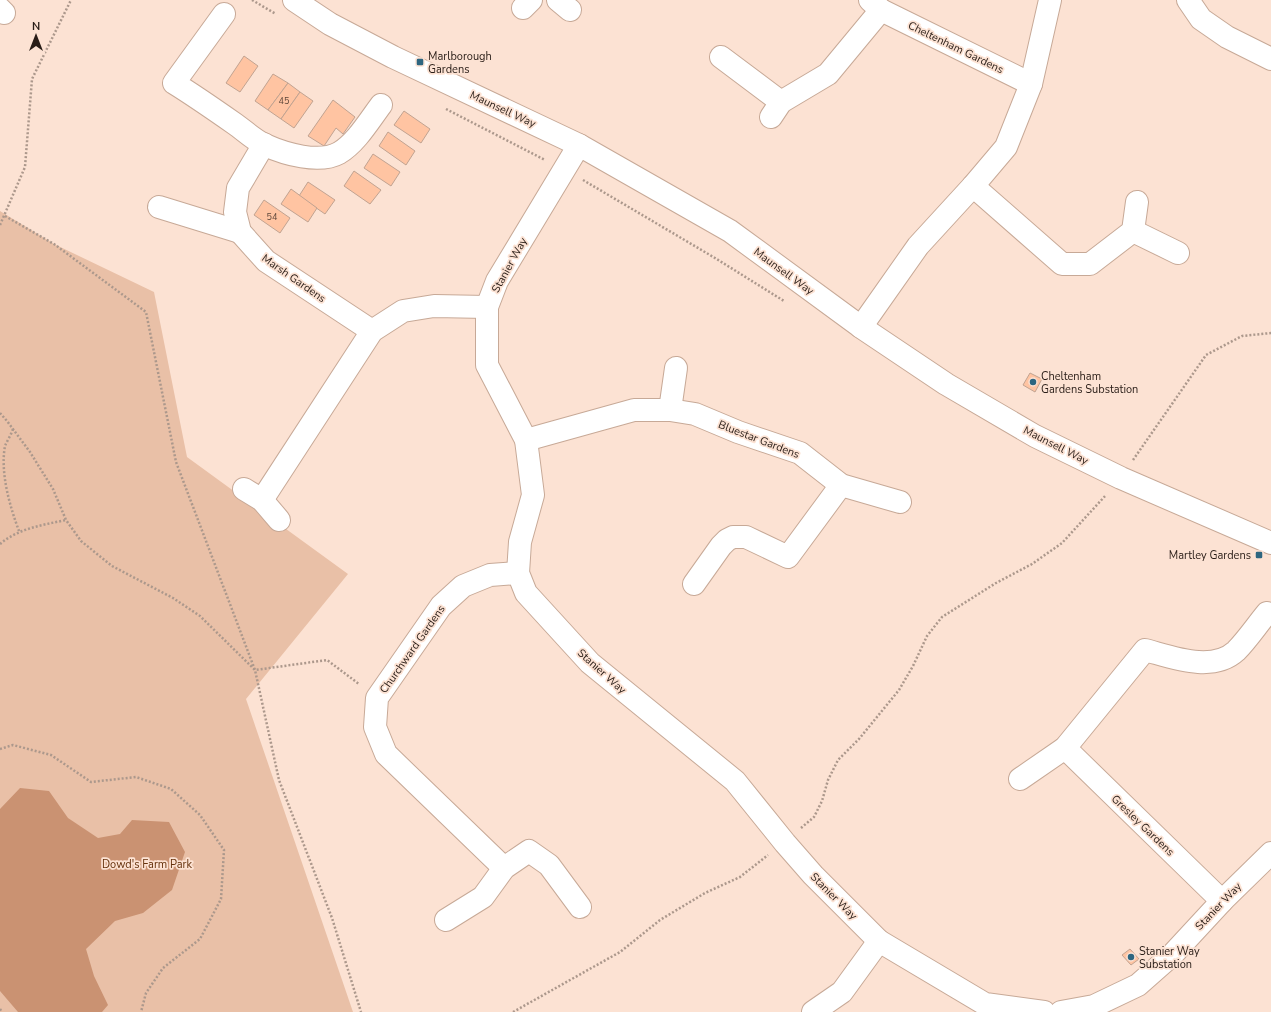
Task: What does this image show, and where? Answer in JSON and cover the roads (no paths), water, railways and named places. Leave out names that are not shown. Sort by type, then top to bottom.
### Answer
[{"type":"street","name":"Maunsell Way","points":[[294,0],[330,24],[393,57],[579,145],[730,231],[860,327],[946,384],[1035,436],[1121,478],[1271,543]]},
{"type":"street","points":[[860,327],[918,246],[973,186],[1006,147],[1031,84],[1050,0]]},
{"type":"street","points":[[1188,0],[1201,19],[1227,37],[1271,60]]},
{"type":"street","name":"Cheltenham Gardens","points":[[721,57],[776,109],[828,74],[876,5],[1031,84]]},
{"type":"street","points":[[224,14],[174,83],[264,144],[284,153],[314,158],[327,157],[338,153],[350,144],[381,105]]},
{"type":"street","name":"Marsh Gardens","points":[[264,144],[238,188],[235,212],[240,232],[266,261],[372,332]]},
{"type":"street","name":"Stanier Way","points":[[579,145],[498,281],[488,307],[488,365],[526,440],[532,495],[520,542],[518,573],[526,594],[590,663],[735,781],[784,843],[813,875],[879,941],[985,1004],[1044,1012]]},
{"type":"street","points":[[973,186],[1062,264],[1090,264],[1133,231],[1137,202]]},
{"type":"street","points":[[159,207],[240,232]]},
{"type":"street","points":[[1133,231],[1178,253]]},
{"type":"street","points":[[279,520],[253,494],[372,332],[403,311],[434,306],[488,307]]},
{"type":"street","points":[[670,410],[676,368]]},
{"type":"street","name":"Bluestar Gardens","points":[[526,440],[634,410],[670,410],[695,414],[738,432],[800,453],[841,484],[900,502]]},
{"type":"street","points":[[694,584],[721,546],[733,536],[746,537],[788,557],[841,484]]},
{"type":"street","name":"Churchward Gardens","points":[[504,868],[386,754],[375,726],[377,698],[441,606],[463,586],[490,575],[518,573]]},
{"type":"street","points":[[1020,779],[1065,748],[1145,650],[1196,662],[1205,662],[1225,657],[1235,651],[1267,613]]},
{"type":"street","name":"Gresley Gardens","points":[[1065,748],[1222,901]]},
{"type":"street","points":[[446,920],[483,897],[504,868],[529,851],[549,865],[580,908]]},
{"type":"street","name":"Stanier Way","points":[[1061,1012],[1094,1006],[1138,985],[1172,955],[1222,901],[1271,853]]},
{"type":"street","points":[[814,1012],[842,992],[879,941]]},
{"type":"place","name":"Marlborough Gardens","points":[[420,62]]},
{"type":"place","name":"Cheltenham Gardens Substation","points":[[1033,382]]},
{"type":"place","name":"Martley Gardens","points":[[1259,555]]},
{"type":"place","name":"Stanier Way Substation","points":[[1131,957]]},
{"type":"park label","name":"Dowd's Farm Park","points":[[147,864]]}]
